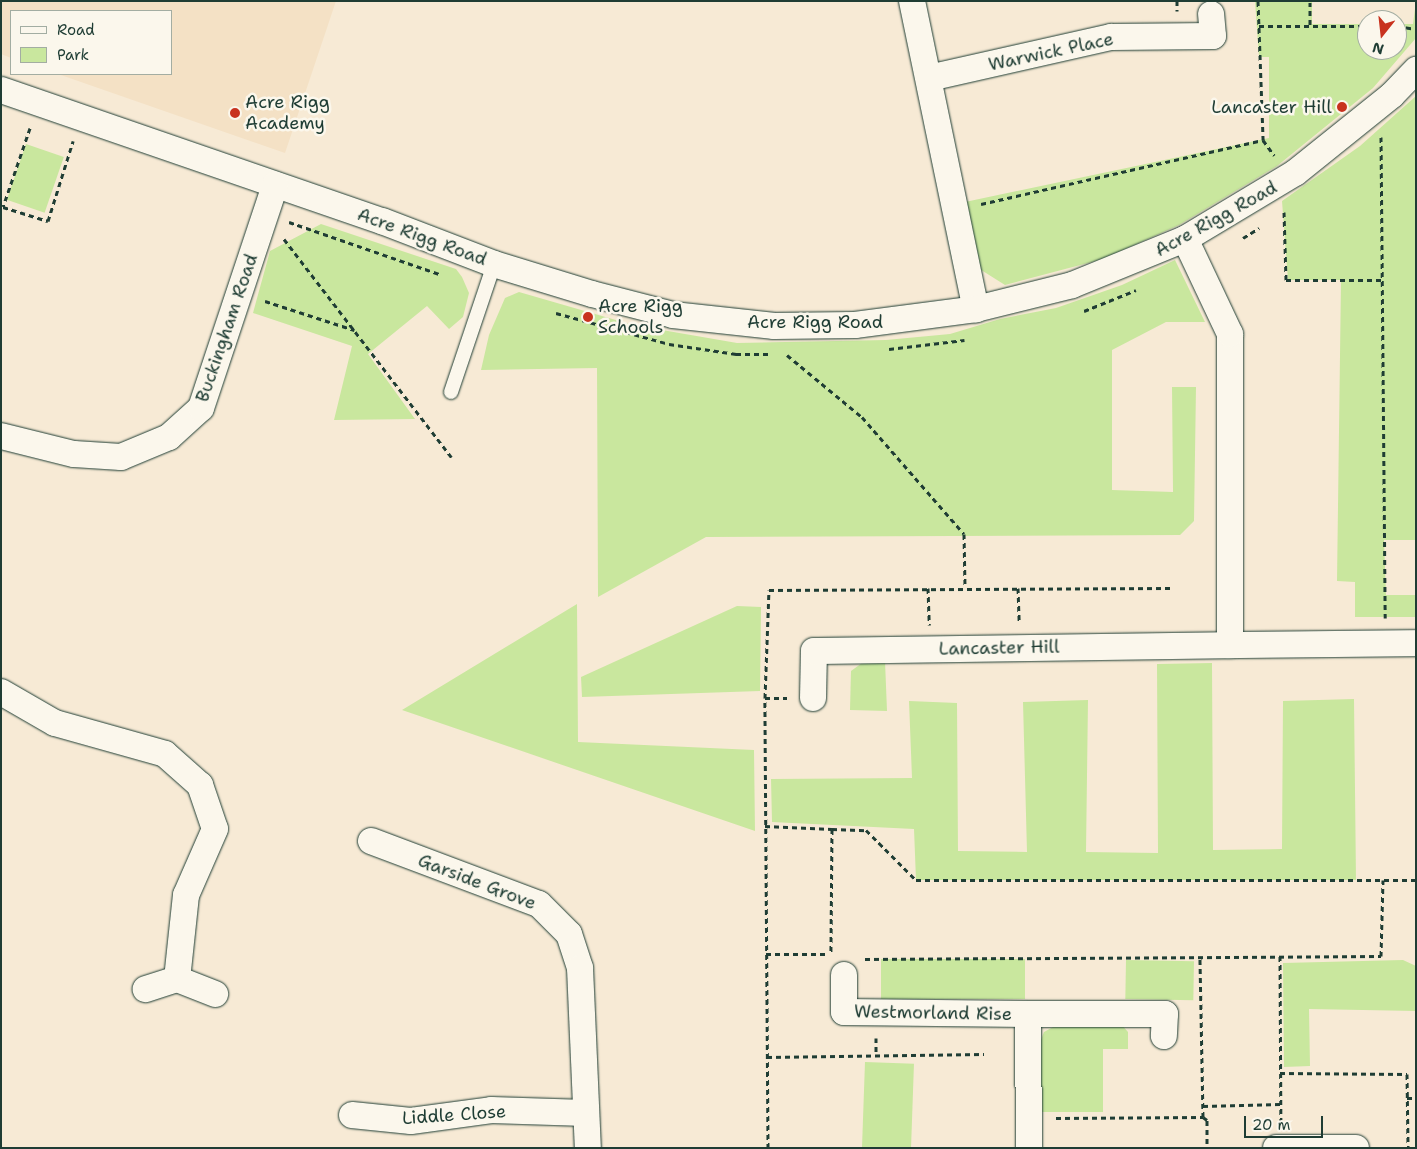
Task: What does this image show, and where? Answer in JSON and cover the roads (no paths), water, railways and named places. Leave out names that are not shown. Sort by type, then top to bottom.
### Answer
[{"type":"street","points":[[912,1],[976,309]]},
{"type":"street","name":"Warwick Place","points":[[929,78],[1111,37],[1213,36],[1211,14]]},
{"type":"street","name":"Acre Rigg Road","points":[[1,90],[275,185],[494,264],[673,316],[766,325],[855,325],[976,309],[1072,284],[1185,240],[1289,177],[1392,95],[1416,70]]},
{"type":"street","name":"Buckingham Road","points":[[1,436],[74,454],[121,457],[169,437],[200,408],[275,185]]},
{"type":"street","points":[[1185,240],[1230,334],[1230,645]]},
{"type":"street","name":"Lancaster Hill","points":[[813,698],[814,651],[1416,643]]},
{"type":"street","points":[[1,692],[56,723],[165,754],[200,785],[215,829],[186,895],[177,979]]},
{"type":"street","name":"Garside Grove","points":[[371,841],[539,904],[569,934],[580,968],[588,1148]]},
{"type":"street","name":"Westmorland Rise","points":[[837,965],[844,1012],[1165,1014],[1164,1036]]},
{"type":"street","points":[[146,989],[177,979],[215,994]]},
{"type":"street","name":"Westmorland Rise","points":[[1028,1014],[1029,1148]]},
{"type":"street","name":"Liddle Close","points":[[352,1115],[411,1122],[491,1110],[586,1113]]},
{"type":"street","points":[[1278,1147],[1356,1148]]},
{"type":"lane","points":[[451,392],[494,264]]},
{"type":"place","name":"Lancaster Hill","points":[[1342,107]]},
{"type":"place","name":"Acre Rigg Academy","points":[[235,113]]},
{"type":"place","name":"Acre Rigg Schools","points":[[588,317]]}]
